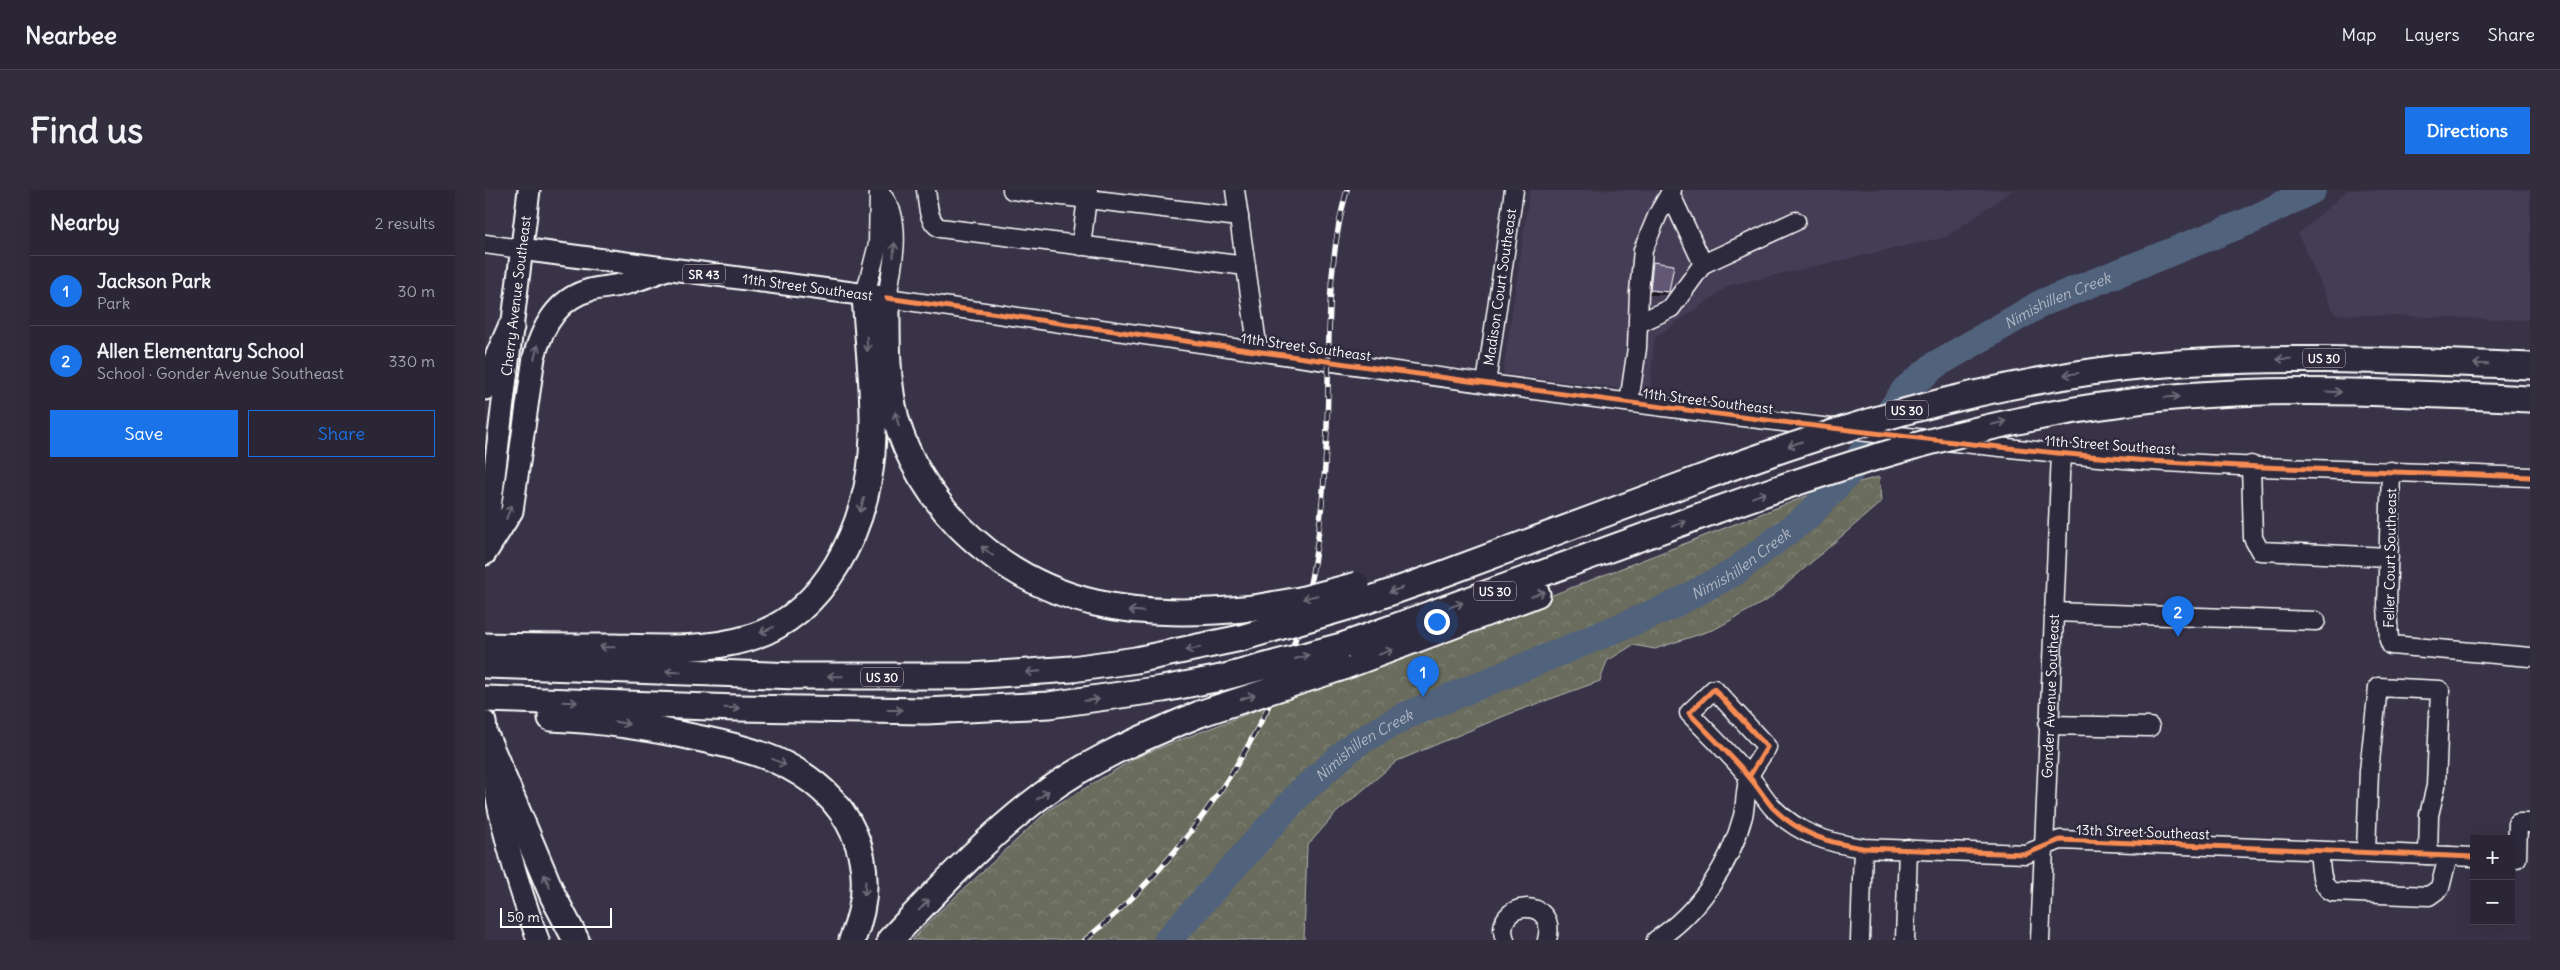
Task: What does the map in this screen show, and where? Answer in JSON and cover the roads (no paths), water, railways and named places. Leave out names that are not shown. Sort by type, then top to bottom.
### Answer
[{"type":"highway","points":[[876,297],[895,411],[902,435],[916,468],[938,501],[981,546],[1011,568],[1036,583],[1099,605],[1155,612],[1189,613],[1254,608],[1300,600],[1356,595]]},
{"type":"highway","points":[[485,646],[518,657],[727,643],[769,630],[789,619],[806,604],[821,588],[849,539],[869,475],[873,431],[876,297]]},
{"type":"highway","points":[[485,387],[511,327]]},
{"type":"highway","name":"US 30","points":[[485,665],[518,657],[796,676],[970,676],[1073,669],[1136,660],[1241,638],[1356,595],[1443,574],[1813,438],[1933,402],[2020,382],[2119,368],[2194,361],[2296,358],[2530,366]]},
{"type":"highway","name":"US 30","points":[[485,699],[521,708],[737,708],[926,711],[1058,704],[1155,691],[1343,656],[1644,536],[1714,511],[1864,459],[1945,436],[2016,420],[2123,402],[2208,394],[2311,392],[2530,399]]},
{"type":"highway","points":[[890,940],[990,838],[1042,795],[1070,776],[1129,743],[1343,656]]},
{"type":"highway","points":[[576,940],[553,896],[486,725],[521,708],[689,736],[752,751],[775,760],[805,776],[838,806],[851,825],[859,845],[865,878],[864,900],[852,940]]},
{"type":"main road","name":"Cherry Avenue Southeast","points":[[485,549],[529,190]]},
{"type":"main road","name":"11th Street Southeast","points":[[521,250],[876,297]]},
{"type":"main road","points":[[485,554],[511,511],[534,357],[538,342],[549,320],[560,306],[588,291],[627,284],[667,269]]},
{"type":"main road","points":[[486,725],[507,843],[538,940]]},
{"type":"street","points":[[926,190],[931,218],[940,228],[1246,266]]},
{"type":"street","points":[[1012,190],[1088,194],[1239,217]]},
{"type":"street","points":[[1235,190],[1258,351]]},
{"type":"street","name":"Madison Court Southeast","points":[[1486,384],[1514,190]]},
{"type":"street","points":[[876,297],[879,191]]},
{"type":"street","points":[[1671,191],[1703,264]]},
{"type":"street","points":[[1629,402],[1639,322],[1639,292],[1643,250],[1658,214],[1671,191]]},
{"type":"street","points":[[1081,246],[1088,194]]},
{"type":"street","points":[[1639,322],[1671,308],[1703,264],[1796,221]]},
{"type":"street","name":"11th Street Southeast","points":[[485,244],[521,250]]},
{"type":"street","name":"11th Street Southeast","points":[[876,297],[1486,384],[2061,453],[2251,465],[2530,477]]},
{"type":"street","name":"Gonder Avenue Southeast","points":[[2040,940],[2061,453]]},
{"type":"street","points":[[2251,465],[2253,538],[2259,551],[2389,557]]},
{"type":"street","name":"Feller Court Southeast","points":[[2391,471],[2387,605],[2391,645],[2530,657]]},
{"type":"street","points":[[2053,612],[2316,621]]},
{"type":"street","points":[[2366,852],[2369,771],[2378,687],[2440,690],[2436,786],[2429,815],[2428,855]]},
{"type":"street","name":"13th Street Southeast","points":[[1749,777],[1767,747],[1714,689],[1689,713],[1749,777],[1773,808],[1799,829],[1819,839],[1863,848],[2026,854],[2060,840],[2470,857]]},
{"type":"street","points":[[2048,725],[2150,727]]},
{"type":"street","points":[[1656,940],[1684,919],[1701,900],[1716,875],[1728,853],[1743,816],[1749,777]]},
{"type":"street","points":[[2519,858],[2518,823],[2530,823]]},
{"type":"street","points":[[1860,940],[1863,848]]},
{"type":"street","points":[[1905,940],[1908,849]]},
{"type":"street","points":[[2319,851],[2323,884],[2327,890],[2352,893],[2429,896],[2440,888],[2449,856]]},
{"type":"street","points":[[1505,940],[1503,931],[1506,919],[1514,910],[1526,908],[1538,910],[1546,919],[1550,931],[1547,940]]},
{"type":"waterway","name":"Nimishillen Creek","points":[[1168,940],[1300,793],[1355,744],[1405,716],[1669,607],[1733,573],[1809,515],[1851,470],[1905,390],[1935,365],[2042,303],[2252,220],[2312,190]]},
{"type":"railway","points":[[1085,940],[1156,873],[1189,834],[1218,794],[1245,751],[1269,706],[1288,660],[1308,594],[1319,533],[1326,450],[1331,287],[1339,222],[1347,190]]},
{"type":"place","name":"Allen Elementary School","points":[[2178,637]]},
{"type":"place","name":"Jackson Park","points":[[1423,697]]}]
